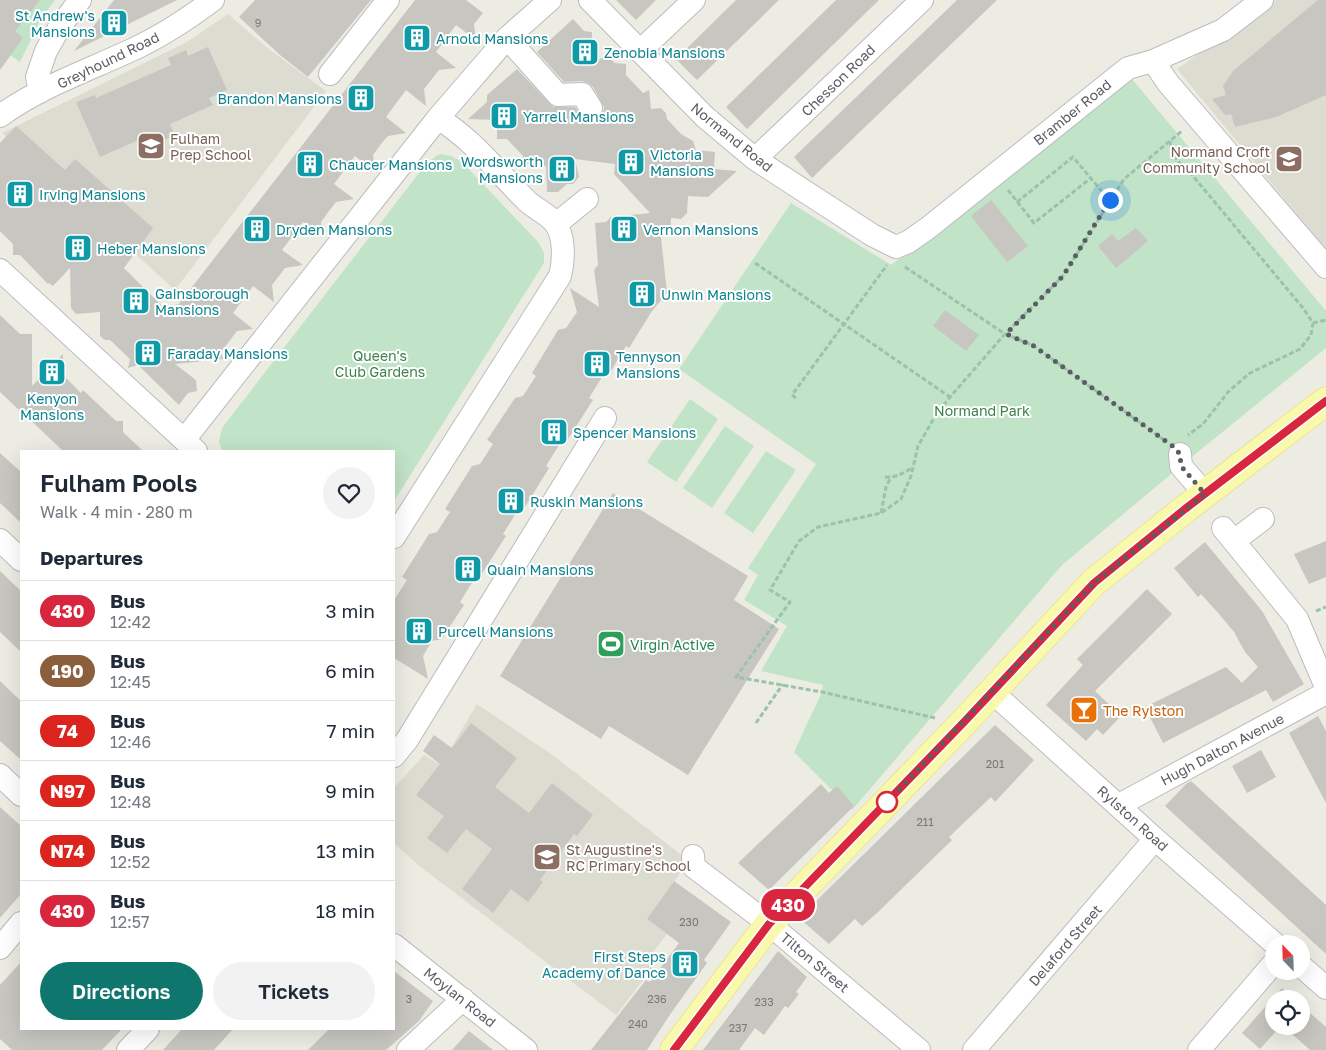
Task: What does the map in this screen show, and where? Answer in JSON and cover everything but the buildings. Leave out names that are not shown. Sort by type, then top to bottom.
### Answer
[{"type":"main road","points":[[674,1050],[769,924],[965,721],[1094,583],[1205,494],[1326,401]]},
{"type":"street","points":[[40,92],[37,76],[46,51],[59,28],[80,0]]},
{"type":"street","name":"Greyhound Road","points":[[0,116],[15,105],[40,92],[140,46],[178,26],[213,0]]},
{"type":"street","points":[[330,74],[388,0]]},
{"type":"street","points":[[0,270],[190,446],[438,118],[507,38],[550,0]]},
{"type":"street","name":"Normand Road","points":[[590,0],[705,117],[755,159],[865,230],[898,256]]},
{"type":"street","points":[[640,51],[694,0]]},
{"type":"street","name":"Chesson Road","points":[[755,159],[922,0]]},
{"type":"street","name":"Bramber Road","points":[[898,256],[908,242],[1128,68],[1153,60],[1223,30],[1262,0]]},
{"type":"street","points":[[507,38],[558,94],[582,94],[590,108]]},
{"type":"street","points":[[1153,60],[1168,83],[1200,117],[1326,266]]},
{"type":"street","points":[[395,535],[560,276],[563,263],[563,250],[556,224],[529,203],[476,146],[457,130],[438,118]]},
{"type":"street","points":[[556,224],[587,199]]},
{"type":"street","points":[[397,753],[412,732],[605,418]]},
{"type":"street","points":[[1177,450],[1181,466],[1205,494]]},
{"type":"street","points":[[1263,519],[1229,535],[1297,619],[1326,687]]},
{"type":"street","points":[[0,540],[20,559]]},
{"type":"street","name":"Rylston Road","points":[[991,691],[1265,935]]},
{"type":"street","name":"Hugh Dalton Avenue","points":[[1119,805],[1326,693]]},
{"type":"street","points":[[0,775],[20,794]]},
{"type":"street","name":"Delaford Street","points":[[974,1050],[1155,839]]},
{"type":"street","name":"Tilton Street","points":[[693,856],[694,868],[769,924],[919,1050]]},
{"type":"street","points":[[0,948],[20,924]]},
{"type":"street","name":"Moylan Road","points":[[395,946],[526,1050]]},
{"type":"street","points":[[1199,1050],[1265,973]]},
{"type":"street","points":[[1310,974],[1326,988]]},
{"type":"street","points":[[408,1050],[463,999]]},
{"type":"street","points":[[128,1050],[147,1030]]},
{"type":"path","points":[[936,718],[783,684],[736,677],[790,602],[770,590],[799,541],[818,527],[881,513],[901,499],[913,468],[918,446],[934,418],[950,397],[1006,334],[1063,276],[1124,180],[1200,117]]},
{"type":"path","points":[[898,256],[1006,334],[1034,346],[1177,450],[1203,424],[1230,390],[1250,374],[1300,349],[1311,335],[1312,323],[1303,308],[1188,170],[1179,163],[1171,150],[1170,141]]},
{"type":"path","points":[[1017,202],[1073,157],[1110,200]]},
{"type":"path","points":[[1006,188],[1034,223],[1091,178]]},
{"type":"path","points":[[755,263],[950,397]]},
{"type":"path","points":[[796,398],[792,395],[885,270]]},
{"type":"path","points":[[1063,276],[1068,281]]},
{"type":"path","points":[[1312,323],[1326,320]]},
{"type":"path","points":[[885,477],[891,478],[913,468]]},
{"type":"path","points":[[881,513],[886,487],[891,478]]},
{"type":"path","points":[[756,723],[783,684]]},
{"type":"shaded area","name":"Normand Croft Community School","points":[[1276,0],[1326,0],[1326,249],[1177,69]]},
{"type":"shaded area","name":"Fulham Prep School","points":[[228,14],[266,47],[326,91],[175,290],[2,133],[187,42]]},
{"type":"shaded area","name":"St Augustine's RC Primary School","points":[[477,704],[554,756],[689,861],[647,919],[667,934],[647,960],[654,966],[616,1015],[418,865],[395,844],[395,787],[424,755],[439,764]]},
{"type":"green space","points":[[0,0],[55,0],[41,19],[20,62],[0,48]]},
{"type":"green space","name":"Normand Park","points":[[1131,78],[1326,311],[1326,348],[1062,565],[852,810],[794,752],[822,692],[823,685],[761,671],[787,626],[744,600],[758,575],[748,568],[816,464],[679,369],[791,203],[891,265]]},
{"type":"green space","name":"Queen's Club Gardens","points":[[441,154],[451,156],[462,162],[539,243],[544,253],[544,263],[395,499],[395,450],[222,450],[219,442],[222,428],[426,164]]},
{"type":"green space","points":[[690,399],[718,419],[676,482],[647,462]]},
{"type":"green space","points":[[725,426],[754,446],[712,508],[683,488]]},
{"type":"green space","points":[[766,451],[796,470],[753,533],[724,513]]},
{"type":"bus line","name":"430","points":[[674,1050],[769,924],[965,721],[1094,583],[1185,509],[1326,401]]},
{"type":"place","name":"St Andrew's Mansions","points":[[114,23]]},
{"type":"place","name":"Arnold Mansions","points":[[417,38]]},
{"type":"place","name":"Zenobia Mansions","points":[[585,52]]},
{"type":"place","name":"Brandon Mansions","points":[[361,98]]},
{"type":"place","name":"Yarrell Mansions","points":[[504,116]]},
{"type":"place","name":"Fulham Prep School","points":[[151,146]]},
{"type":"place","name":"Normand Croft Community School","points":[[1289,159]]},
{"type":"place","name":"Victoria Mansions","points":[[631,162]]},
{"type":"place","name":"Chaucer Mansions","points":[[310,164]]},
{"type":"place","name":"Wordsworth Mansions","points":[[562,169]]},
{"type":"place","name":"Irving Mansions","points":[[20,194]]},
{"type":"place","name":"Dryden Mansions","points":[[257,229]]},
{"type":"place","name":"Vernon Mansions","points":[[624,229]]},
{"type":"place","name":"Heber Mansions","points":[[78,248]]},
{"type":"place","name":"Unwin Mansions","points":[[642,294]]},
{"type":"place","name":"Gainsborough Mansions","points":[[136,301]]},
{"type":"place","name":"Faraday Mansions","points":[[148,353]]},
{"type":"place","name":"Tennyson Mansions","points":[[597,364]]},
{"type":"place","name":"Kenyon Mansions","points":[[52,372]]},
{"type":"place","name":"Spencer Mansions","points":[[554,432]]},
{"type":"place","name":"Ruskin Mansions","points":[[511,501]]},
{"type":"place","name":"Quain Mansions","points":[[468,569]]},
{"type":"place","name":"Purcell Mansions","points":[[419,631]]},
{"type":"place","name":"Virgin Active","points":[[611,644]]},
{"type":"place","name":"The Rylston","points":[[1084,710]]},
{"type":"place","name":"St Augustine's RC Primary School","points":[[547,857]]},
{"type":"place","name":"First Steps Academy of Dance","points":[[685,964]]},
{"type":"route","points":[[887,802],[1094,583],[1205,494],[1181,466],[1180,454],[1174,447],[1034,346],[1006,334],[1063,276],[1110,200]]}]
